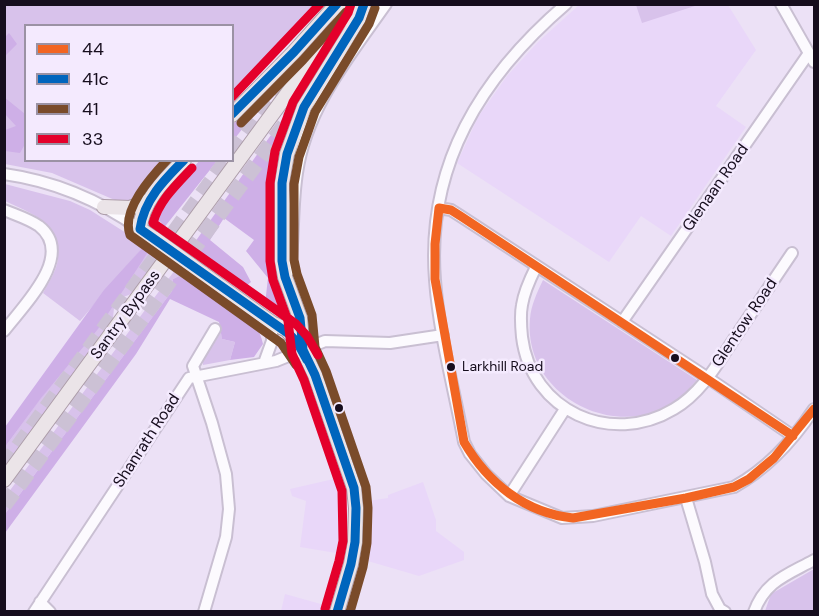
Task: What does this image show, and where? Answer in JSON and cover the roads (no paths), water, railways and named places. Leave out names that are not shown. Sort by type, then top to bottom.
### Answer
[{"type":"main road","points":[[234,113],[337,4]]},
{"type":"main road","name":"Santry Bypass","points":[[4,480],[353,4]]},
{"type":"main road","points":[[303,350],[300,318],[285,278],[282,261],[282,183],[287,154],[304,107],[359,18],[364,4]]},
{"type":"main road","points":[[182,162],[143,210],[140,229],[272,323],[287,330],[303,350],[315,375],[354,488],[355,542],[337,612]]},
{"type":"main road","points":[[104,207],[130,208],[150,200]]},
{"type":"street","points":[[285,278],[291,263],[297,173],[305,135],[326,93],[386,4]]},
{"type":"street","points":[[566,4],[516,52],[476,104],[446,170],[435,244],[435,279],[443,335],[464,442],[470,454],[486,474],[509,496],[562,518],[593,516],[734,487],[749,479],[774,458],[814,409]]},
{"type":"street","points":[[780,4],[812,57]]},
{"type":"street","name":"Glenaan Road","points":[[622,322],[812,57]]},
{"type":"street","points":[[4,174],[52,184],[73,192],[104,207],[140,229]]},
{"type":"street","points":[[439,208],[451,210],[462,217],[793,436]]},
{"type":"street","points":[[4,210],[41,228],[49,241],[52,261],[45,277],[4,331]]},
{"type":"street","name":"Glentow Road","points":[[536,267],[521,306],[523,348],[535,377],[565,409],[608,424],[640,423],[658,418],[690,399],[708,378],[792,253]]},
{"type":"street","points":[[264,363],[272,341],[272,323]]},
{"type":"street","points":[[204,612],[226,537],[229,509],[226,474],[200,382],[195,376],[193,366],[215,329]]},
{"type":"street","points":[[195,376],[276,361],[325,341],[390,343],[443,335]]},
{"type":"street","name":"Shanrath Road","points":[[37,607],[182,387],[189,378],[195,376]]},
{"type":"street","points":[[509,496],[565,409]]},
{"type":"street","points":[[686,498],[712,594],[724,612]]},
{"type":"street","points":[[754,612],[759,596],[774,582],[814,560]]},
{"type":"street","points":[[37,607],[50,612]]},
{"type":"tunnel","points":[[355,30],[374,4]]},
{"type":"tunnel","points":[[234,150],[327,22]]},
{"type":"tunnel","points":[[4,505],[309,92]]},
{"type":"tunnel","points":[[4,466],[226,162]]},
{"type":"place","name":"Larkhill Road","points":[[451,367]]}]
